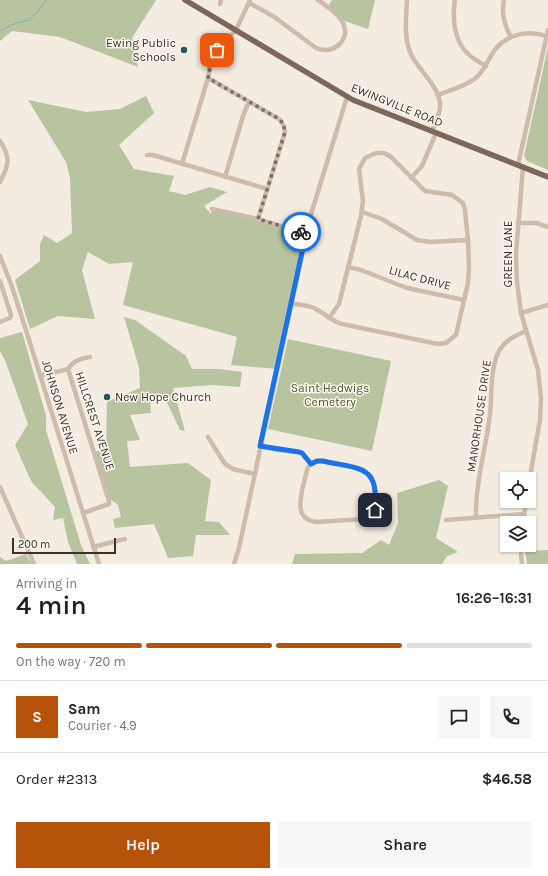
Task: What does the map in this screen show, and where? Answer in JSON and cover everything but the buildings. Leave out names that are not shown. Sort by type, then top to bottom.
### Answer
[{"type":"main road","name":"EWINGVILLE ROAD","points":[[185,0],[347,97],[548,177]]},
{"type":"street","points":[[182,164],[214,56],[220,46],[236,30],[249,1],[273,16],[316,48],[331,50],[338,46],[343,39],[345,27],[339,17],[318,0]]},
{"type":"street","points":[[407,0],[407,37],[410,51],[415,62],[438,95],[440,107],[434,132],[422,166],[411,178]]},
{"type":"street","points":[[455,0],[455,25],[463,48],[470,56],[486,66]]},
{"type":"street","points":[[504,0],[502,13],[503,19],[511,37]]},
{"type":"street","name":"GREEN LANE","points":[[531,472],[540,420],[541,399],[537,369],[521,313],[516,270],[521,166],[548,30]]},
{"type":"street","points":[[438,95],[467,84],[478,76],[497,48],[511,37],[517,34],[530,33],[547,36]]},
{"type":"street","points":[[208,78],[281,121],[285,129],[258,219]]},
{"type":"street","points":[[234,564],[239,548],[306,234],[347,97]]},
{"type":"street","points":[[225,177],[244,113],[249,102]]},
{"type":"street","points":[[0,141],[5,149],[8,159],[7,167],[0,182]]},
{"type":"street","points":[[291,303],[311,307],[329,318],[342,324],[438,344],[450,341],[457,331],[469,268],[466,210],[460,200],[452,196],[425,192],[391,157],[380,153],[368,155],[360,164],[359,173],[363,194],[362,212],[339,304],[329,318]]},
{"type":"street","points":[[148,155],[153,155],[267,190]]},
{"type":"street","points":[[212,209],[258,219],[306,234]]},
{"type":"street","points":[[362,212],[382,219],[417,240],[430,242],[468,240]]},
{"type":"street","points":[[518,223],[536,223],[548,227]]},
{"type":"street","name":"JOHNSON AVENUE","points":[[0,256],[11,284],[98,564]]},
{"type":"street","name":"LILAC DRIVE","points":[[348,267],[361,270],[407,288],[464,300]]},
{"type":"street","points":[[0,281],[11,315],[10,318],[0,322]]},
{"type":"street","points":[[521,313],[548,305]]},
{"type":"street","name":"MANORHOUSE DRIVE","points":[[476,517],[477,496],[497,356],[505,343],[514,336],[526,331]]},
{"type":"street","name":"HILLCREST AVENUE","points":[[83,513],[109,504],[68,369],[76,360],[90,357]]},
{"type":"street","points":[[40,376],[68,369]]},
{"type":"street","points":[[208,437],[225,464],[233,469],[254,474]]},
{"type":"street","points":[[260,446],[302,453],[311,464]]},
{"type":"street","points":[[317,461],[323,461],[362,469],[369,474],[374,483],[376,506],[373,514],[364,518],[316,522],[306,518],[300,510],[300,501],[307,471],[311,464],[317,461]]},
{"type":"street","points":[[0,487],[34,564]]},
{"type":"street","points":[[446,520],[524,514],[525,508]]},
{"type":"street","points":[[93,547],[125,539]]},
{"type":"street","points":[[521,554],[522,564]]},
{"type":"green space","points":[[0,0],[156,0],[132,38],[138,67],[60,37],[12,31],[0,41]]},
{"type":"green space","points":[[332,0],[375,0],[368,29],[342,20],[328,6]]},
{"type":"green space","points":[[548,47],[548,170],[527,161],[524,156]]},
{"type":"green space","points":[[146,96],[154,113],[119,145],[134,169],[174,176],[169,191],[185,195],[210,187],[227,192],[204,206],[211,214],[212,209],[306,234],[277,369],[231,365],[237,337],[123,305],[133,262],[109,264],[88,252],[82,270],[95,319],[58,316],[30,329],[15,280],[40,261],[40,244],[44,235],[57,243],[72,233],[70,178],[66,162],[28,100],[86,112],[120,109]]},
{"type":"green space","points":[[124,317],[135,320],[186,356],[192,369],[219,369],[242,372],[240,387],[213,385],[173,388],[185,431],[180,430],[164,396],[150,397],[151,413],[130,415],[140,440],[127,441],[130,467],[188,463],[211,480],[205,521],[219,522],[230,535],[196,535],[193,556],[168,558],[154,524],[115,528],[113,519],[121,517],[118,505],[106,496],[94,452],[106,449],[107,402],[140,388],[139,367]]},
{"type":"green space","points":[[22,332],[46,416],[46,430],[81,545],[90,564],[77,564],[68,542],[63,518],[53,520],[55,507],[31,481],[15,445],[28,424],[5,360],[0,351],[0,338]]},
{"type":"green space","name":"Saint Hedwigs Cemetery","points":[[288,339],[391,361],[372,451],[268,429]]},
{"type":"green space","points":[[439,480],[448,486],[436,538],[458,552],[447,556],[442,564],[292,564],[295,554],[362,553],[381,540],[389,545],[398,523],[397,493]]},
{"type":"green space","points":[[548,550],[548,564],[527,564],[525,552],[536,552],[536,551]]},
{"type":"green space","points":[[26,554],[31,564],[0,564],[0,557],[6,561]]},
{"type":"waterway","points":[[0,31],[16,23],[29,20],[46,0]]},
{"type":"way so far","points":[[217,50],[211,61],[208,78],[279,119],[283,123],[285,129],[258,219],[301,232]]},
{"type":"place","name":"Ewing Public Schools","points":[[184,50]]},
{"type":"place","name":"New Hope Church","points":[[107,397]]},
{"type":"route","points":[[301,232],[306,234],[260,446],[302,453],[311,464],[317,461],[323,461],[362,469],[371,476],[374,483],[375,510]]}]
